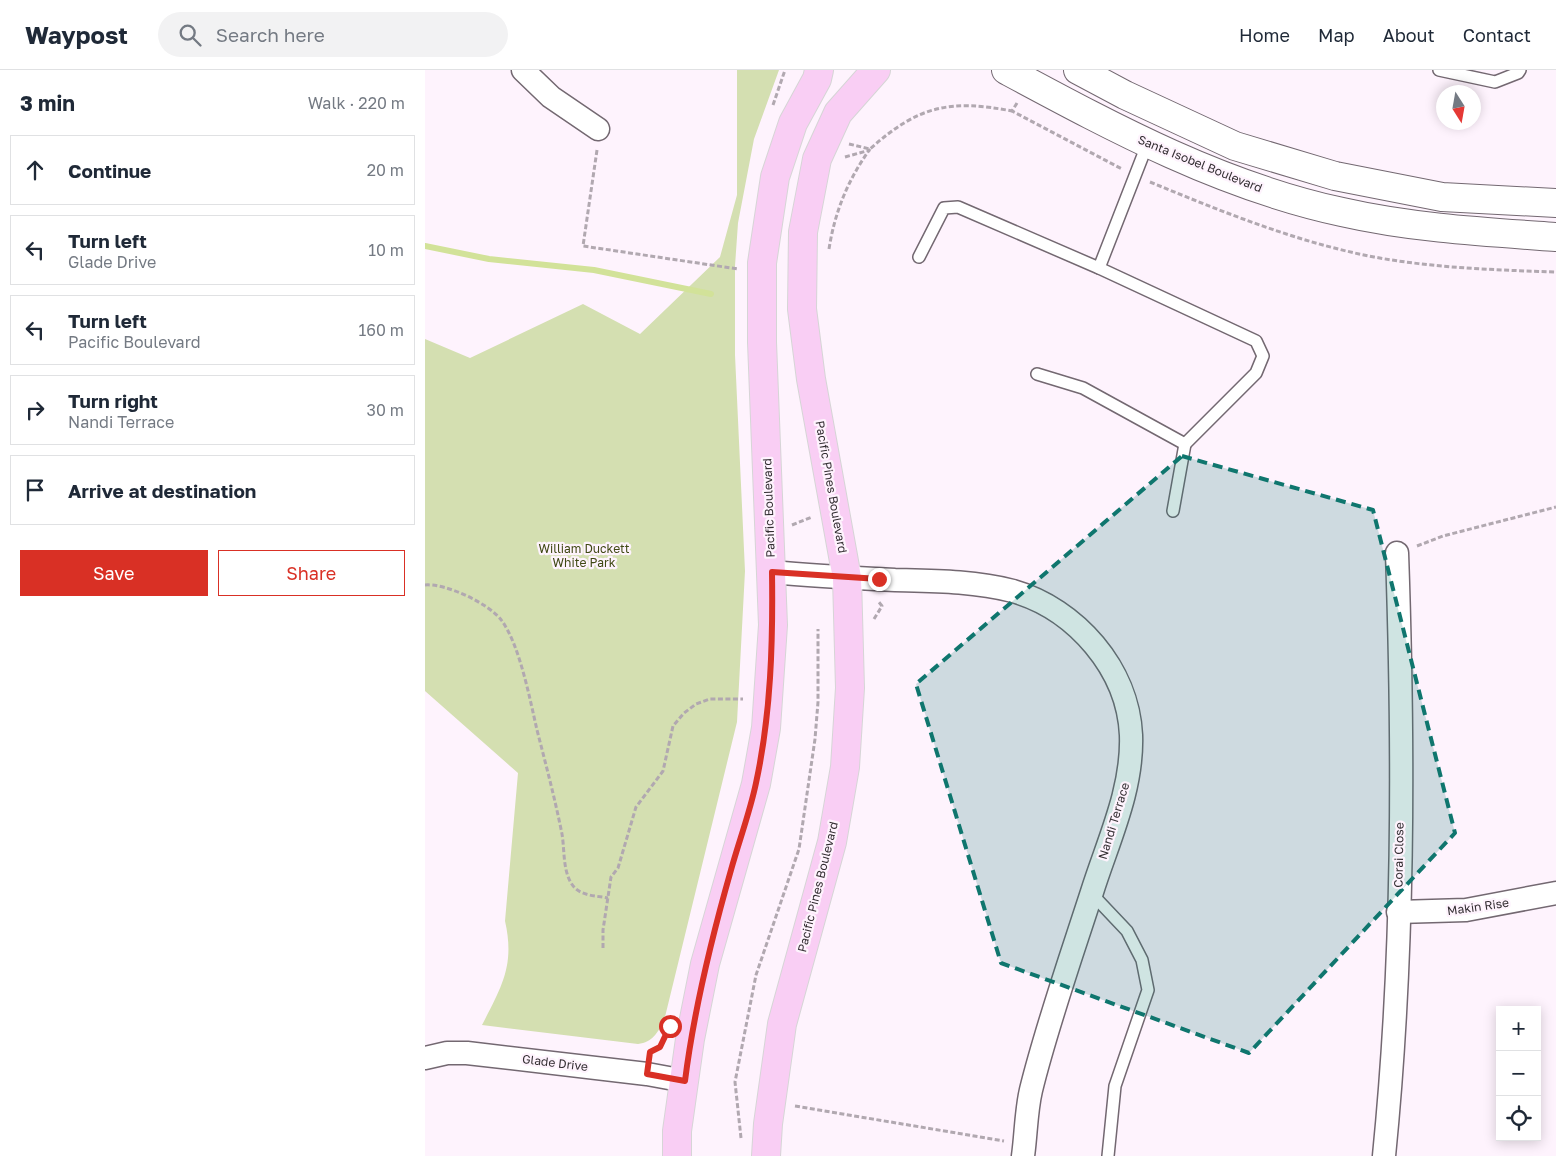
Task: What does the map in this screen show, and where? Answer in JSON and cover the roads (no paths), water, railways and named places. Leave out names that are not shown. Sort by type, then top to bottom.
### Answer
[{"type":"main road","name":"Pacific Boulevard","points":[[677,1156],[677,1131],[690,1039],[705,964],[756,784],[766,728],[773,625],[762,342],[762,262],[775,177],[792,127],[817,79],[819,70]]},
{"type":"main road","name":"Pacific Pines Boulevard","points":[[766,1156],[768,1124],[782,1024],[831,842],[845,767],[850,688],[847,578],[811,380],[802,309],[803,232],[817,159],[826,139],[838,113],[876,70]]},
{"type":"street","points":[[523,70],[551,97],[598,129]]},
{"type":"street","name":"Santa Isobel Boulevard","points":[[1006,70],[1147,145],[1249,186],[1342,212],[1455,230],[1556,237]]},
{"type":"street","points":[[1078,70],[1125,95],[1235,146],[1335,176],[1442,197],[1556,203]]},
{"type":"street","name":"Corai Close","points":[[1384,1156],[1391,1091],[1398,912],[1402,703],[1397,553]]},
{"type":"street","name":"Nandi Terrace","points":[[772,572],[847,578],[954,582],[1012,591],[1051,607],[1088,636],[1117,680],[1126,705],[1131,734],[1130,763],[1125,792],[1091,893],[1030,1092],[1024,1150]]},
{"type":"street","name":"Makin Rise","points":[[1398,912],[1466,910],[1556,893]]},
{"type":"street","name":"Glade Drive","points":[[425,1058],[447,1053],[467,1053],[647,1074],[685,1081]]},
{"type":"lane","points":[[1439,70],[1495,82],[1518,73],[1520,70]]},
{"type":"lane","points":[[1099,268],[1147,145]]},
{"type":"lane","points":[[919,257],[944,208],[958,207],[1099,268],[1256,341],[1263,356],[1256,373],[1185,444],[1173,511]]},
{"type":"lane","points":[[1037,374],[1083,388],[1185,444]]},
{"type":"lane","points":[[1091,893],[1127,932],[1142,960],[1148,990],[1115,1086],[1107,1156]]},
{"type":"waterway","points":[[425,246],[489,259],[594,270],[711,294]]},
{"type":"park label","name":"William Duckett White Park","points":[[584,556]]}]
